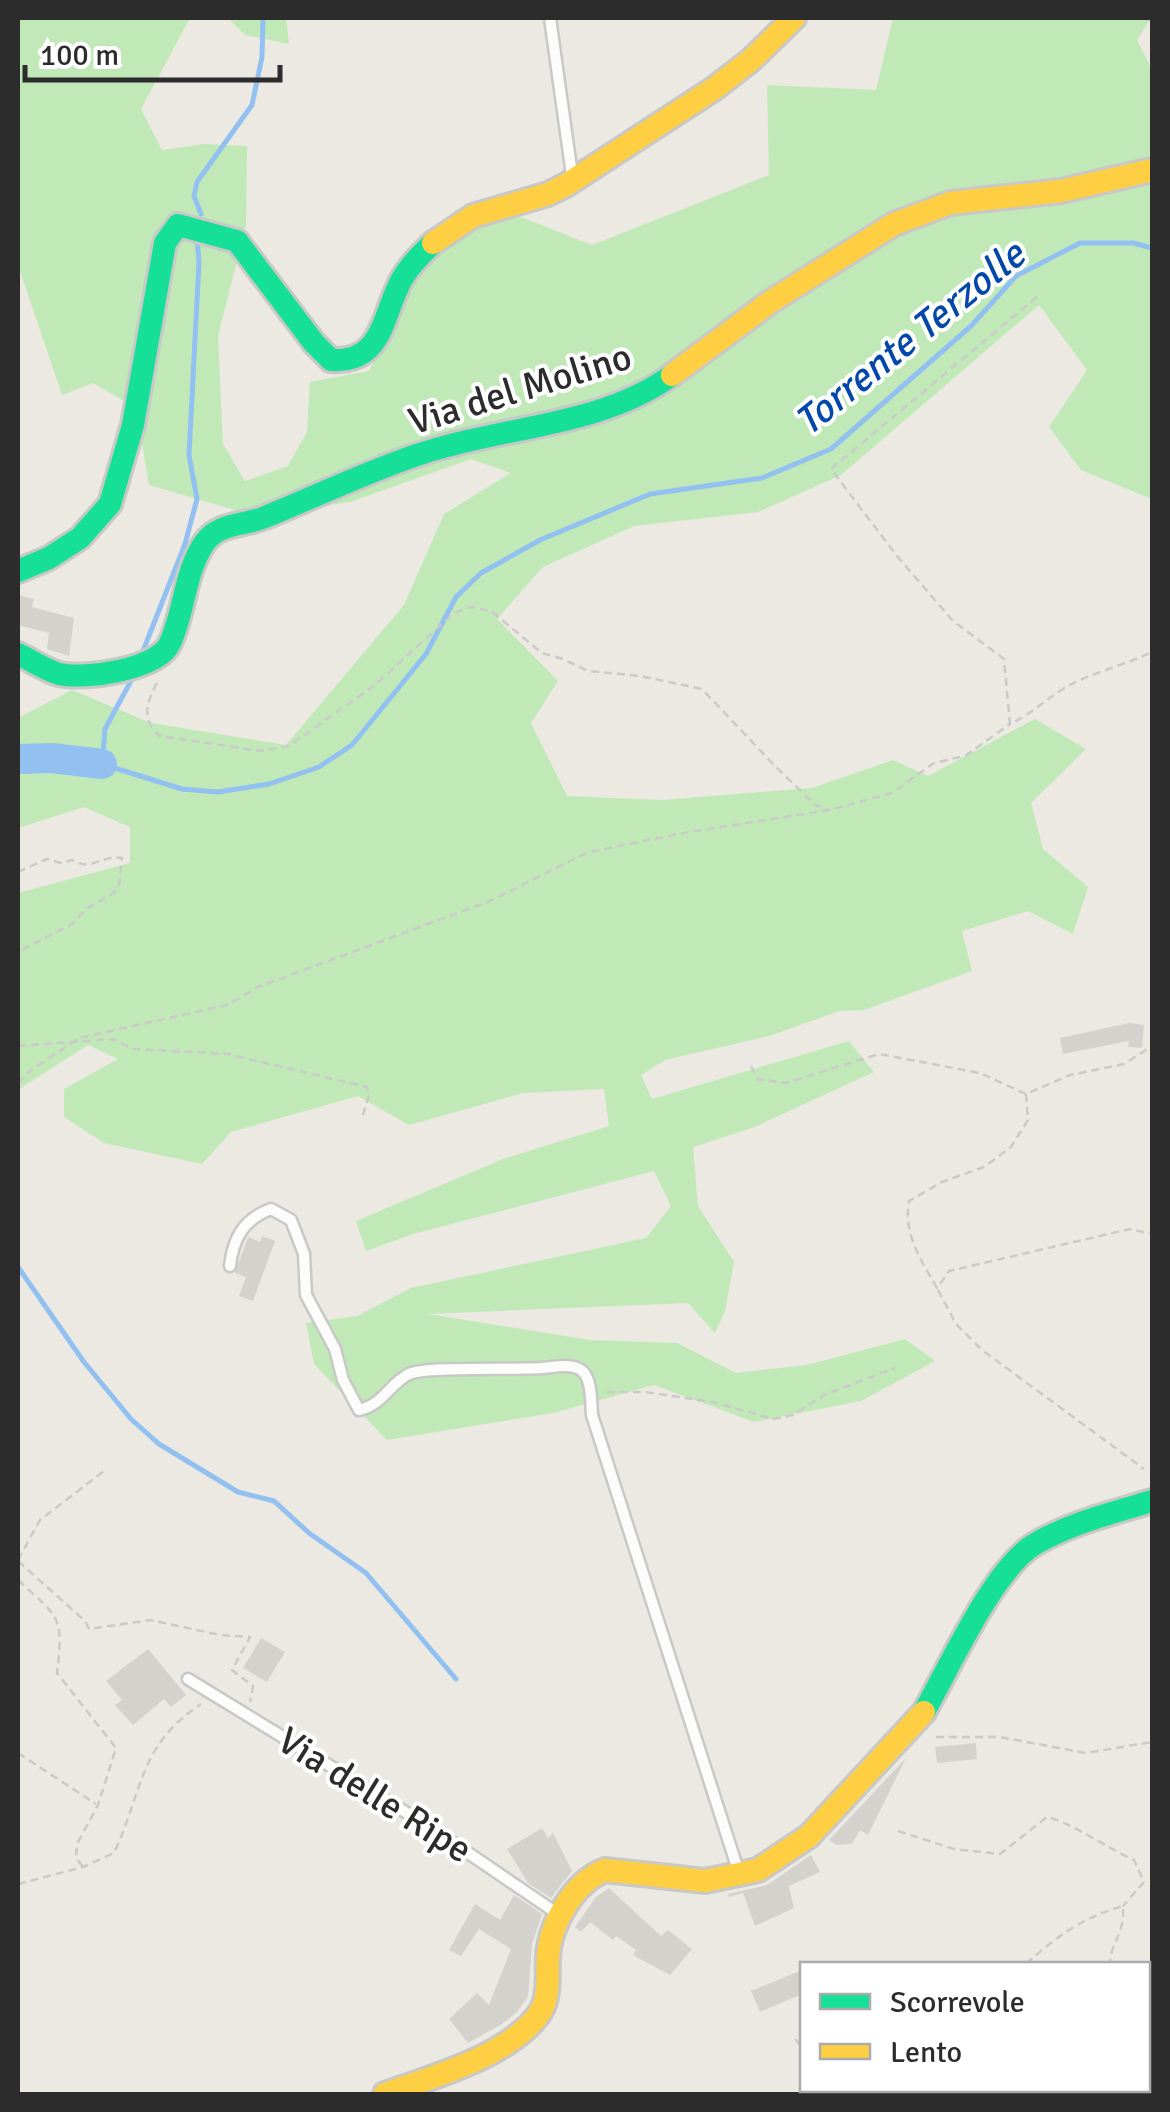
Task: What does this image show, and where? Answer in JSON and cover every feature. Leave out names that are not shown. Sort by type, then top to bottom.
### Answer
[{"type":"street","points":[[18,571],[49,558],[80,538],[110,504],[133,425],[165,243],[178,224],[237,242],[314,343],[331,360],[356,362],[367,354],[378,335],[403,276],[434,243],[490,207],[548,194],[694,103],[745,66],[794,18]]},
{"type":"street","name":"Via del Molino","points":[[160,658],[170,644],[194,561],[206,540],[221,526],[254,521],[422,453],[566,419],[649,392],[770,302],[894,224],[950,203],[1061,191],[1152,170]]},
{"type":"street","points":[[18,654],[60,674],[106,674],[160,658]]},
{"type":"street","points":[[384,2094],[481,2057],[518,2032],[541,2010],[559,1915],[591,1874],[606,1870],[704,1881],[758,1870],[809,1836],[922,1716],[1000,1578],[1032,1545],[1080,1524],[1152,1501]]},
{"type":"lane","points":[[550,18],[572,179]]},
{"type":"lane","points":[[230,1266],[232,1246],[246,1222],[271,1208],[292,1220],[304,1254],[306,1294],[335,1349],[342,1380],[360,1410],[373,1407],[408,1374],[427,1369],[580,1369],[587,1378],[592,1415],[739,1874]]},
{"type":"lane","name":"Via delle Ripe","points":[[188,1679],[433,1829],[559,1915]]},
{"type":"path","points":[[1010,724],[1004,659],[953,621],[831,469],[1037,297]]},
{"type":"path","points":[[160,658],[163,670],[145,712],[150,729],[160,736],[231,748],[273,750],[290,746],[354,701],[454,614],[472,606],[480,607],[491,611],[542,654],[563,658],[588,671],[640,676],[702,689],[815,805],[830,810]]},
{"type":"path","points":[[18,1084],[30,1071],[79,1038],[227,1005],[258,987],[490,901],[586,853],[830,810],[892,792],[934,763],[965,756],[1010,724],[1034,713],[1065,688],[1152,652]]},
{"type":"path","points":[[18,872],[47,859],[62,864],[72,860],[80,865],[98,864],[114,856],[122,858],[119,886],[112,894],[86,909],[72,924],[18,952]]},
{"type":"path","points":[[18,1046],[112,1039],[134,1049],[228,1054],[367,1087],[362,1118]]},
{"type":"path","points":[[752,1066],[757,1079],[786,1083],[879,1054],[980,1072],[1026,1094],[1070,1076],[1124,1064],[1152,1046]]},
{"type":"path","points":[[1026,1094],[1028,1120],[1011,1147],[984,1167],[942,1182],[910,1201],[906,1219],[914,1246],[956,1324],[982,1350],[1144,1469]]},
{"type":"path","points":[[937,1288],[949,1271],[1130,1229],[1152,1234]]},
{"type":"path","points":[[590,1398],[612,1390],[645,1392],[713,1402],[773,1420],[792,1415],[824,1395],[895,1368]]},
{"type":"path","points":[[104,1471],[40,1520],[18,1561],[85,1621],[89,1630],[150,1620],[220,1635],[250,1636],[232,1670],[253,1686],[248,1716]]},
{"type":"path","points":[[18,1580],[56,1615],[62,1632],[57,1673],[116,1748],[98,1805],[77,1844],[76,1858],[83,1867]]},
{"type":"path","points":[[18,1884],[83,1867],[114,1854],[146,1764],[160,1738],[214,1695]]},
{"type":"path","points":[[925,1738],[1000,1737],[1086,1752],[1152,1742]]},
{"type":"path","points":[[18,1753],[98,1805]]},
{"type":"path","points":[[898,1831],[954,1849],[1000,1854],[1047,1817],[1063,1821],[1134,1860],[1144,1882],[1123,1906],[1093,1914],[1028,1962]]},
{"type":"path","points":[[1110,1962],[1124,1926],[1123,1906]]},
{"type":"path","points":[[795,2039],[800,2044]]},
{"type":"green space","points":[[18,18],[190,18],[141,109],[162,150],[204,144],[247,146],[246,225],[218,336],[223,444],[245,481],[288,466],[307,432],[310,382],[369,371],[416,271],[473,225],[521,217],[592,245],[769,175],[767,85],[876,90],[893,18],[1151,18],[1137,40],[1152,70],[1152,499],[1081,470],[1049,427],[1087,370],[1039,305],[841,475],[758,512],[634,526],[543,567],[497,619],[558,681],[531,723],[567,796],[662,800],[812,788],[893,760],[928,776],[1035,719],[1086,749],[1031,803],[1043,849],[1088,887],[1073,934],[1028,911],[962,931],[972,971],[864,1010],[840,1011],[769,1036],[665,1060],[641,1075],[652,1099],[849,1041],[874,1072],[752,1128],[693,1147],[698,1206],[734,1262],[725,1311],[715,1333],[688,1303],[428,1314],[590,1340],[677,1343],[736,1373],[807,1365],[905,1339],[935,1361],[861,1401],[754,1422],[654,1385],[553,1413],[387,1440],[314,1364],[306,1323],[357,1316],[411,1288],[646,1238],[671,1206],[654,1171],[413,1234],[366,1251],[356,1221],[503,1159],[609,1126],[604,1089],[523,1093],[409,1125],[358,1096],[231,1132],[202,1164],[104,1143],[64,1117],[64,1089],[118,1059],[88,1045],[18,1090],[18,893],[130,863],[130,827],[84,807],[18,828],[18,718],[72,690],[151,723],[286,745],[404,605],[444,514],[511,473],[471,459],[350,502],[255,516],[149,485],[136,408],[93,383],[62,395],[18,265]]},
{"type":"green space","points":[[228,18],[286,18],[289,44],[245,35]]},
{"type":"building","points":[[18,595],[34,599],[32,607],[74,618],[69,656],[47,649],[49,633],[18,625]]},
{"type":"building","points":[[1129,1023],[1144,1025],[1142,1048],[1128,1047],[1129,1041],[1063,1054],[1060,1038]]},
{"type":"building","points":[[262,1236],[275,1241],[253,1301],[239,1296],[246,1277],[235,1273],[248,1237],[260,1242]]},
{"type":"building","points":[[261,1638],[285,1652],[267,1682],[243,1668]]},
{"type":"building","points":[[148,1649],[186,1695],[171,1707],[164,1699],[133,1725],[115,1705],[122,1700],[106,1681]]},
{"type":"building","points":[[976,1743],[977,1759],[937,1763],[935,1747]]},
{"type":"building","points":[[906,1758],[868,1835],[860,1830],[852,1844],[837,1845],[829,1840]]},
{"type":"building","points":[[542,1828],[548,1838],[553,1833],[572,1871],[551,1898],[528,1883],[507,1849]]},
{"type":"building","points":[[811,1855],[820,1872],[789,1886],[794,1908],[755,1926],[743,1893],[729,1897],[728,1894],[767,1885]]},
{"type":"building","points":[[609,1888],[661,1936],[668,1930],[692,1949],[670,1975],[633,1955],[636,1950],[616,1936],[613,1940],[590,1922],[581,1932],[575,1927],[596,1897]]},
{"type":"building","points":[[514,1895],[542,1914],[532,1944],[528,1997],[502,2024],[468,2043],[449,2019],[477,1993],[489,2005],[511,1949],[479,1929],[461,1956],[449,1950],[475,1904],[500,1920]]},
{"type":"building","points":[[800,1971],[800,1995],[760,2012],[751,1991]]},
{"type":"waterway","points":[[201,214],[194,196],[197,182],[252,105],[262,57],[263,18]]},
{"type":"waterway","points":[[143,651],[185,544],[197,499],[189,455],[197,238]]},
{"type":"waterway","name":"Torrente Terzolle","points":[[132,679],[105,729],[102,764],[182,789],[218,792],[269,784],[319,767],[352,745],[426,654],[456,597],[481,573],[540,540],[650,494],[762,478],[831,449],[971,326],[1016,276],[1080,243],[1133,243],[1152,248]]},
{"type":"waterway","points":[[18,759],[52,758],[102,764]]},
{"type":"waterway","points":[[18,1267],[84,1362],[131,1419],[159,1444],[238,1492],[274,1501],[309,1533],[366,1573],[456,1679]]},
{"type":"traffic: fast","points":[[18,571],[49,558],[80,538],[110,504],[133,425],[165,243],[178,225],[237,241],[331,360],[362,354],[371,345],[402,279],[433,243]]},
{"type":"traffic: fast","points":[[18,654],[59,674],[71,675],[103,674],[152,660],[170,643],[198,554],[218,531],[265,517],[420,454],[614,405],[672,375]]},
{"type":"traffic: fast","points":[[924,1712],[988,1596],[1019,1556],[1063,1530],[1152,1501]]},
{"type":"traffic: slow","points":[[433,243],[473,216],[566,185],[715,88],[794,18]]},
{"type":"traffic: slow","points":[[672,375],[770,302],[894,224],[950,203],[1061,191],[1152,170]]},
{"type":"traffic: slow","points":[[385,2094],[470,2063],[528,2027],[546,1998],[548,1957],[558,1918],[573,1895],[593,1876],[605,1870],[705,1881],[758,1870],[809,1836],[924,1712]]}]
